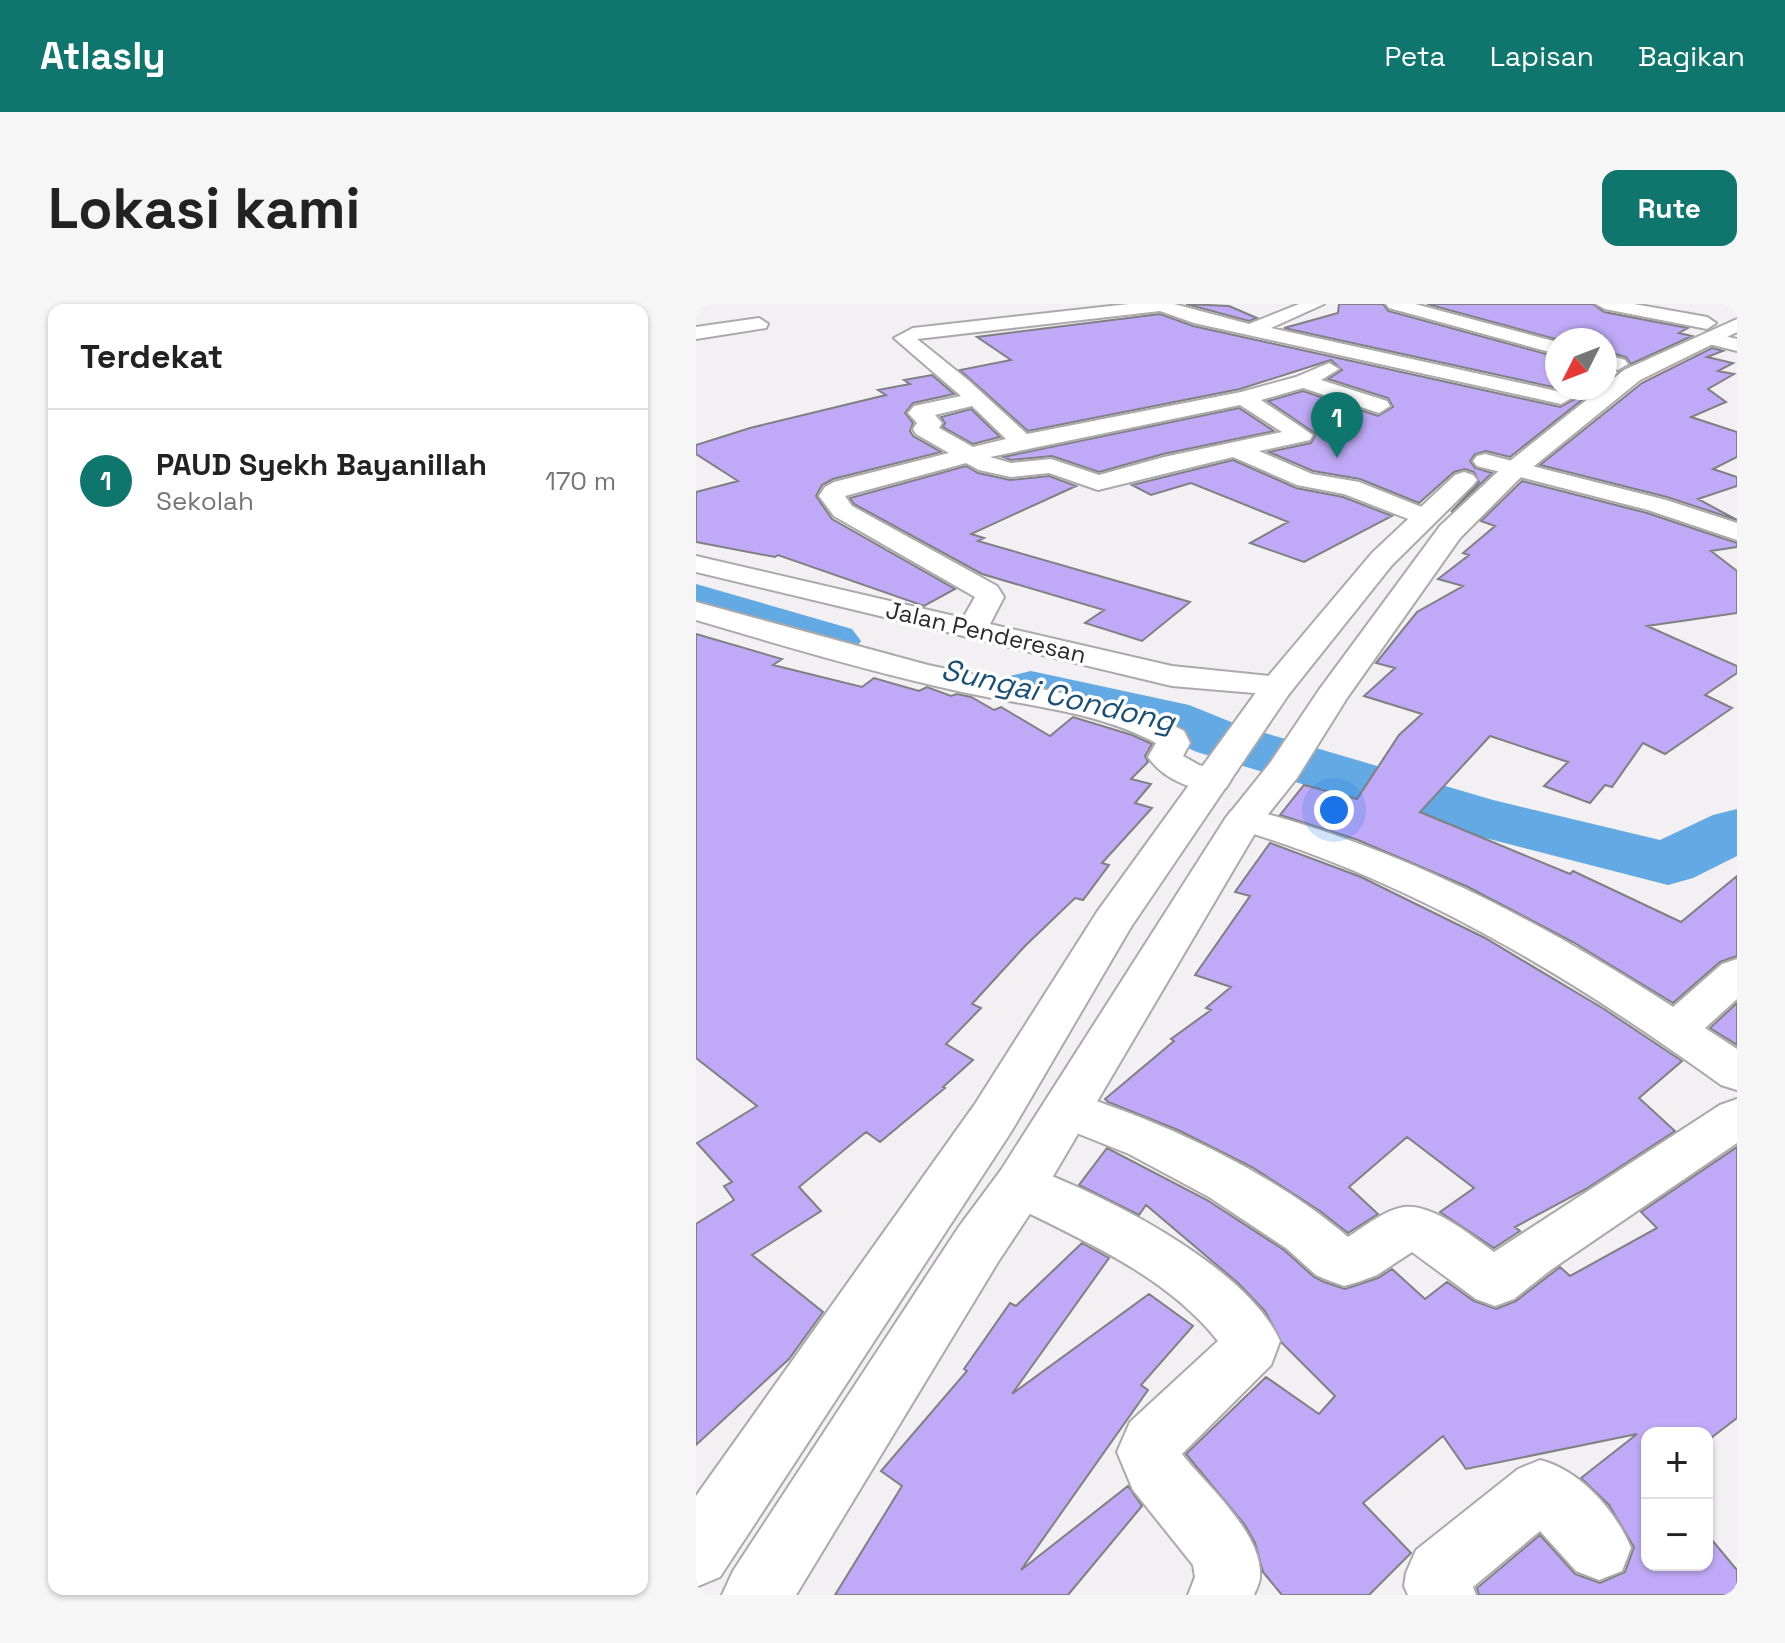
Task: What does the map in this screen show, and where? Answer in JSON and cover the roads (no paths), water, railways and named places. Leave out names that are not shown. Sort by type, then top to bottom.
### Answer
[{"type":"highway","points":[[696,1553],[993,1118],[1112,922],[1229,785],[1284,770],[1331,697],[1450,532],[1514,470],[1632,375],[1707,331],[1737,308]]},
{"type":"highway","points":[[1617,362],[1707,331],[1737,325]]},
{"type":"highway","points":[[757,1595],[1058,1121],[1278,686],[1382,559],[1485,461],[1560,400]]},
{"type":"highway","points":[[993,1118],[1058,1121]]},
{"type":"street","points":[[1255,328],[1315,304]]},
{"type":"street","points":[[1395,304],[1545,345]]},
{"type":"street","points":[[1605,304],[1707,331],[1737,345]]},
{"type":"street","points":[[1022,442],[977,399],[904,338],[913,334],[986,324],[1158,305],[1335,347],[1545,388]]},
{"type":"street","points":[[696,333],[759,324]]},
{"type":"street","points":[[1335,347],[1379,337]]},
{"type":"street","points":[[972,629],[990,597],[987,592],[843,511],[832,496],[834,492],[967,454],[1244,398],[1303,381],[1363,353]]},
{"type":"street","points":[[1303,381],[1379,406]]},
{"type":"street","points":[[977,399],[919,413],[931,423],[924,429],[980,463],[1011,470],[1051,466],[1098,483],[1164,464],[1303,434],[1244,398]]},
{"type":"street","points":[[1235,449],[1306,480],[1341,484],[1425,517]]},
{"type":"street","points":[[1485,461],[1657,505],[1737,532]]},
{"type":"street","points":[[1365,470],[1448,496]]},
{"type":"street","name":"Jalan Penderesan","points":[[696,564],[1172,676],[1278,686]]},
{"type":"street","points":[[696,611],[879,662],[1103,713],[1172,738],[1173,743],[1165,757],[1167,762],[1182,771],[1229,785],[1324,843],[1449,898],[1549,950],[1737,1073]]},
{"type":"street","points":[[1675,1030],[1737,974]]},
{"type":"street","points":[[1058,1121],[1146,1140],[1227,1183],[1305,1232],[1335,1259],[1344,1263],[1358,1259],[1406,1228],[1428,1234],[1495,1282],[1533,1253],[1737,1118]]},
{"type":"street","points":[[1020,1185],[1147,1250],[1186,1274],[1220,1302],[1252,1341],[1251,1347],[1151,1443],[1147,1452],[1155,1473],[1208,1530],[1220,1551],[1228,1581],[1221,1595]]},
{"type":"street","points":[[1443,1595],[1437,1586],[1439,1573],[1540,1491],[1548,1493],[1599,1548]]},
{"type":"waterway","name":"Sungai Condong","points":[[696,600],[833,641]]},
{"type":"waterway","name":"Sungai Condong","points":[[1031,688],[1168,718],[1219,739],[1474,815],[1668,863],[1737,829]]},
{"type":"place","name":"PAUD Syekh Bayanillah","points":[[1337,458]]}]
